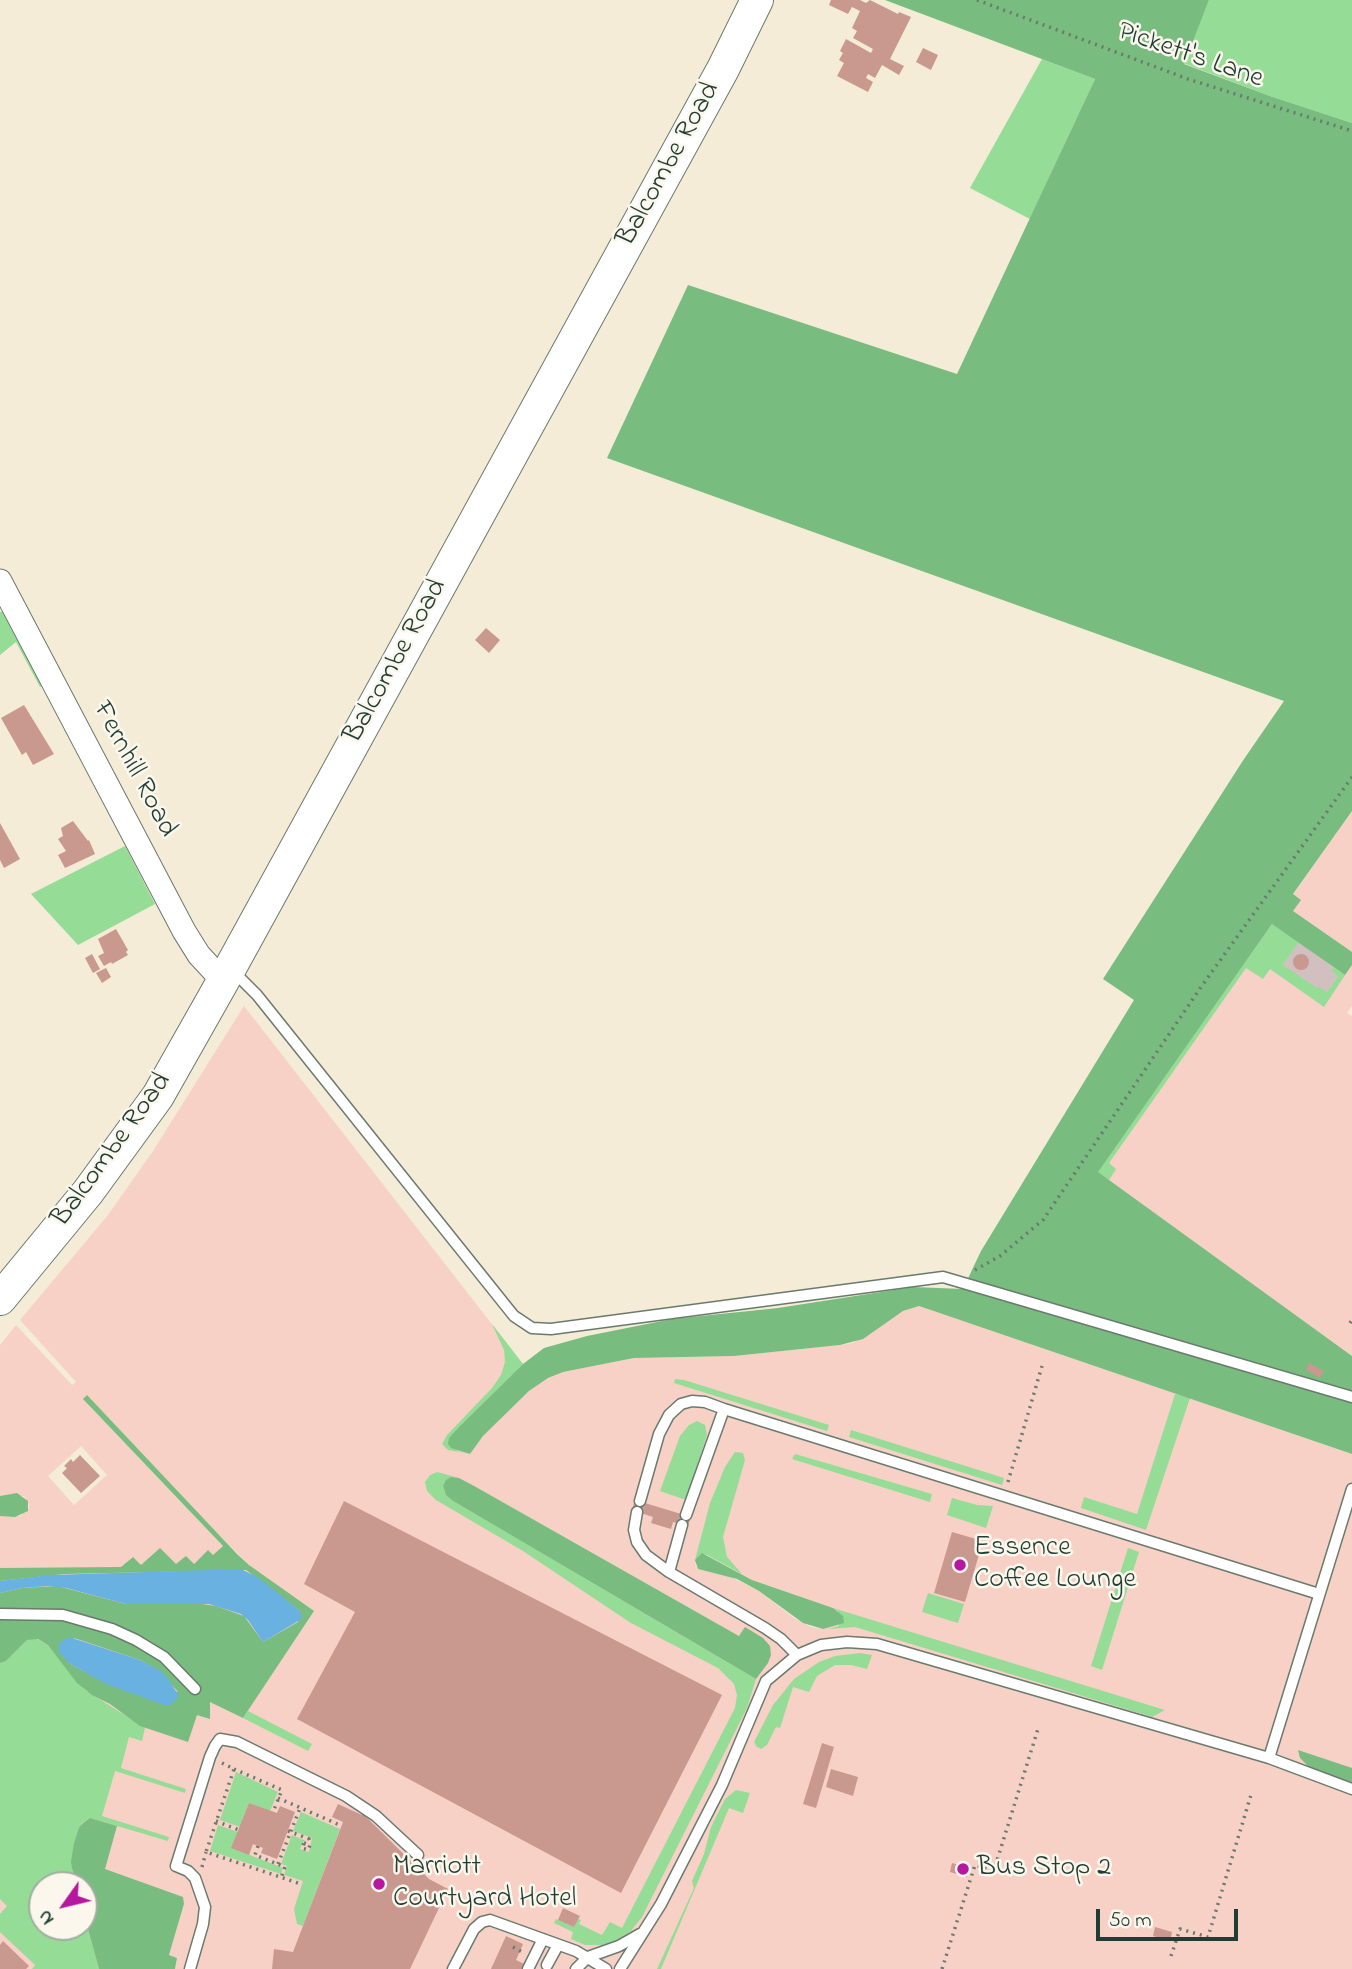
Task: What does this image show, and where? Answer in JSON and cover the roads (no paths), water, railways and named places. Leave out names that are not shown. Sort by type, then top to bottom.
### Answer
[{"type":"main road","name":"Balcombe Road","points":[[0,1299],[88,1192],[158,1096],[723,69],[757,0]]},
{"type":"street","name":"Fernhill Road","points":[[3,595],[184,931],[199,955],[226,974]]},
{"type":"lane","points":[[226,974],[257,995],[514,1316],[532,1328],[551,1329],[943,1277],[1352,1397]]},
{"type":"lane","points":[[797,1655],[765,1628],[669,1572],[646,1555],[637,1542],[634,1530],[659,1434],[668,1415],[681,1405],[692,1401],[705,1402],[1319,1594]]},
{"type":"lane","points":[[669,1572],[684,1520],[724,1409]]},
{"type":"lane","points":[[1269,1758],[1352,1489]]},
{"type":"lane","points":[[0,1614],[63,1615],[112,1629],[151,1648],[172,1664],[195,1689]]},
{"type":"lane","points":[[620,1969],[661,1904],[722,1785],[766,1681],[797,1655],[809,1649],[836,1643],[877,1644],[1269,1758],[1352,1789]]},
{"type":"lane","points":[[190,1969],[204,1924],[205,1907],[195,1878],[188,1871],[176,1866],[210,1757],[220,1739],[237,1742],[346,1796],[376,1816],[418,1855]]},
{"type":"lane","points":[[453,1969],[474,1929],[486,1920],[588,1957],[606,1969]]},
{"type":"lane","points":[[576,1969],[588,1957],[626,1943],[645,1930]]},
{"type":"lane","points":[[528,1969],[543,1939]]},
{"type":"lane","points":[[547,1965],[558,1945]]},
{"type":"water","points":[[241,1569],[259,1578],[300,1611],[302,1618],[263,1642],[241,1614],[209,1604],[126,1604],[49,1586],[0,1593],[0,1581],[51,1575]]},
{"type":"water","points":[[69,1637],[140,1660],[161,1671],[179,1696],[170,1705],[164,1705],[106,1684],[69,1663],[59,1652],[59,1643]]},
{"type":"place","name":"Essence Coffee Lounge","points":[[960,1565]]},
{"type":"place","name":"Bus Stop 2","points":[[963,1869]]},
{"type":"place","name":"Marriott Courtyard Hotel","points":[[379,1884]]}]
